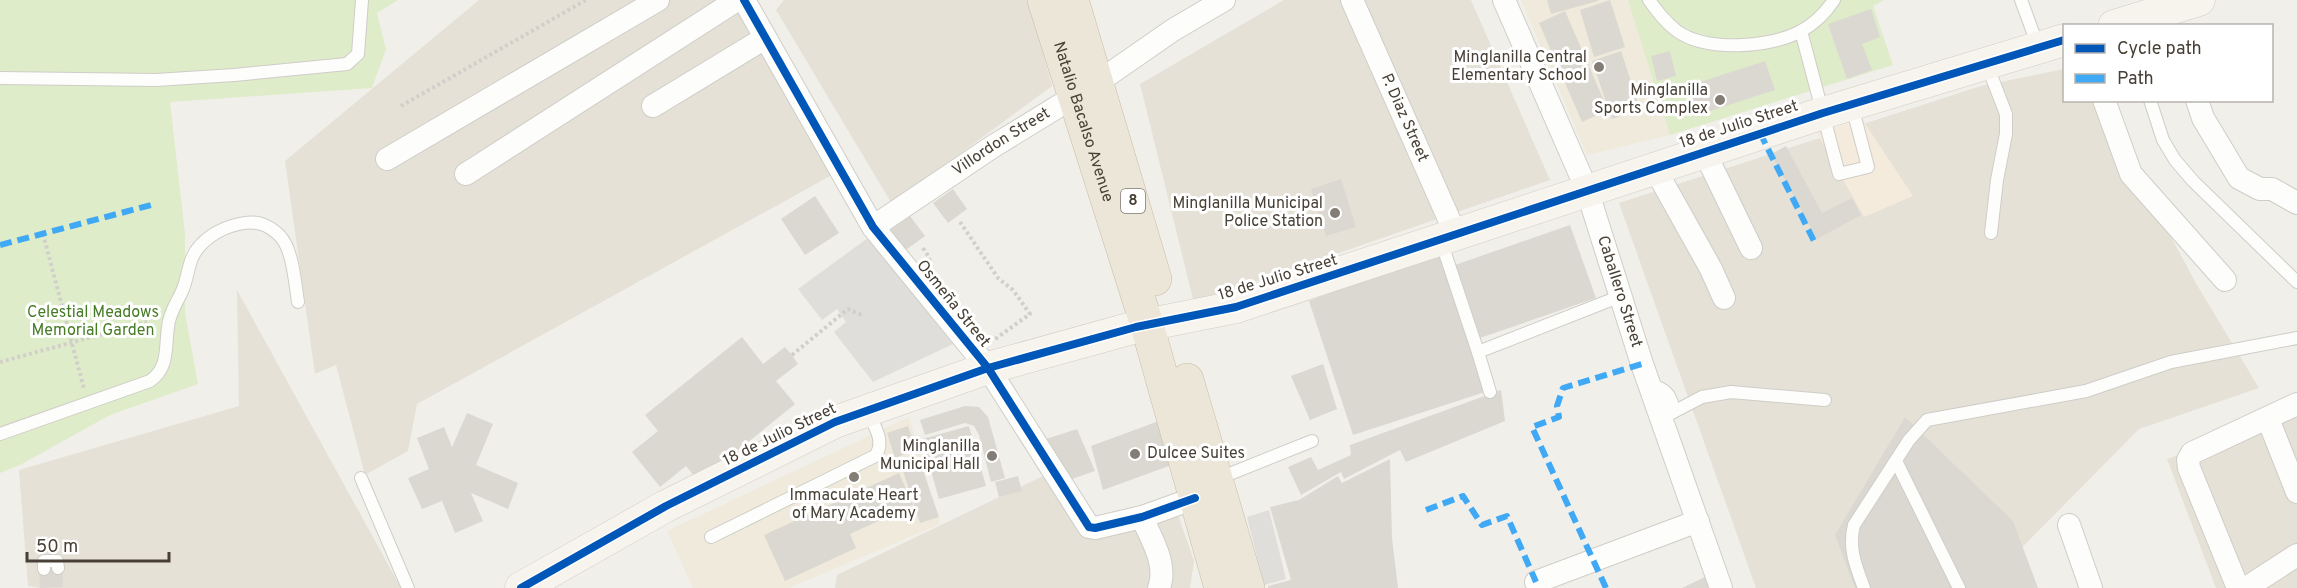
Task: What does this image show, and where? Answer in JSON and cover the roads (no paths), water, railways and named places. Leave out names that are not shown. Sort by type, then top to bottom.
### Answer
[{"type":"highway","name":"Natalio Bacalso Avenue","points":[[1044,0],[1086,89],[1158,322],[1205,489],[1221,588]]},
{"type":"highway","name":"Natalio Bacalso Avenue","points":[[1072,0],[1086,89]]},
{"type":"highway","name":"Natalio Bacalso Avenue","points":[[1205,489],[1248,588]]},
{"type":"street","points":[[387,159],[658,0]]},
{"type":"street","points":[[466,174],[737,0]]},
{"type":"street","name":"Osmeña Street","points":[[744,0],[873,227],[986,354],[1089,527],[1095,528],[1142,517],[1205,489]]},
{"type":"street","name":"Villordon Street","points":[[873,227],[992,147],[1086,89],[1173,30],[1224,0]]},
{"type":"street","name":"P. Diaz Street","points":[[1352,0],[1448,237]]},
{"type":"street","name":"Caballero Street","points":[[1504,0],[1587,190],[1649,384],[1668,414],[1698,521],[1721,588]]},
{"type":"street","points":[[2124,24],[2172,17],[2199,0]]},
{"type":"street","points":[[653,106],[765,38]]},
{"type":"street","name":"18 de Julio Street","points":[[521,588],[666,506],[835,422],[867,411],[986,354],[1236,307],[1837,108],[2052,44]]},
{"type":"street","points":[[2105,102],[2131,174],[2225,280]]},
{"type":"street","points":[[2198,102],[2203,118],[2231,167],[2240,178],[2260,189],[2272,189],[2297,203]]},
{"type":"street","points":[[1704,151],[1750,248]]},
{"type":"street","points":[[1654,167],[1711,269],[1724,298]]},
{"type":"street","points":[[2238,588],[2189,468],[2188,460],[2192,453],[2297,404]]},
{"type":"street","points":[[2268,419],[2297,492]]},
{"type":"street","points":[[1142,517],[1161,561],[1162,581],[1159,588]]},
{"type":"street","points":[[1536,582],[1698,521]]},
{"type":"street","points":[[2069,525],[2091,588]]},
{"type":"street","points":[[2246,588],[2297,555]]},
{"type":"lane","points":[[0,78],[156,80],[347,64],[358,54],[362,0]]},
{"type":"lane","points":[[1649,0],[1662,18],[1678,32],[1716,45],[1770,42],[1801,31],[1827,10],[1834,0]]},
{"type":"lane","points":[[2021,0],[2052,44]]},
{"type":"lane","points":[[1801,31],[1868,167],[1839,174],[1837,108]]},
{"type":"lane","points":[[1987,64],[2006,114],[2006,134],[1997,180],[1991,233]]},
{"type":"lane","points":[[2151,102],[2163,140],[2175,160],[2193,181],[2297,282]]},
{"type":"lane","points":[[0,434],[150,381],[160,374],[164,364],[170,316],[185,282],[192,258],[206,240],[225,228],[255,222],[267,225],[285,241],[294,273],[298,302]]},
{"type":"lane","points":[[1448,237],[1490,392]]},
{"type":"lane","points":[[1478,352],[1621,296]]},
{"type":"lane","points":[[1864,588],[1853,557],[1851,536],[1854,525],[1909,440],[1927,420],[2086,391],[2171,362],[2297,338]]},
{"type":"lane","points":[[1668,414],[1702,398],[1731,392],[1825,400]]},
{"type":"lane","points":[[711,537],[875,456],[880,440],[867,411]]},
{"type":"lane","points":[[1205,489],[1312,441]]},
{"type":"lane","points":[[1896,461],[1959,588]]},
{"type":"lane","points":[[361,478],[408,588]]},
{"type":"lane","points":[[44,569],[44,561],[57,561],[58,568]]},
{"type":"place","name":"Minglanilla Central Elementary School","points":[[1599,67]]},
{"type":"place","name":"Minglanilla Sports Complex","points":[[1720,100]]},
{"type":"place","name":"Minglanilla Municipal Police Station","points":[[1335,213]]},
{"type":"place","name":"Dulcee Suites","points":[[1135,454]]},
{"type":"place","name":"Minglanilla Municipal Hall","points":[[992,456]]},
{"type":"place","name":"Immaculate Heart of Mary Academy","points":[[854,477]]},
{"type":"park label","name":"Celestial Meadows Memorial Garden","points":[[93,322]]}]
